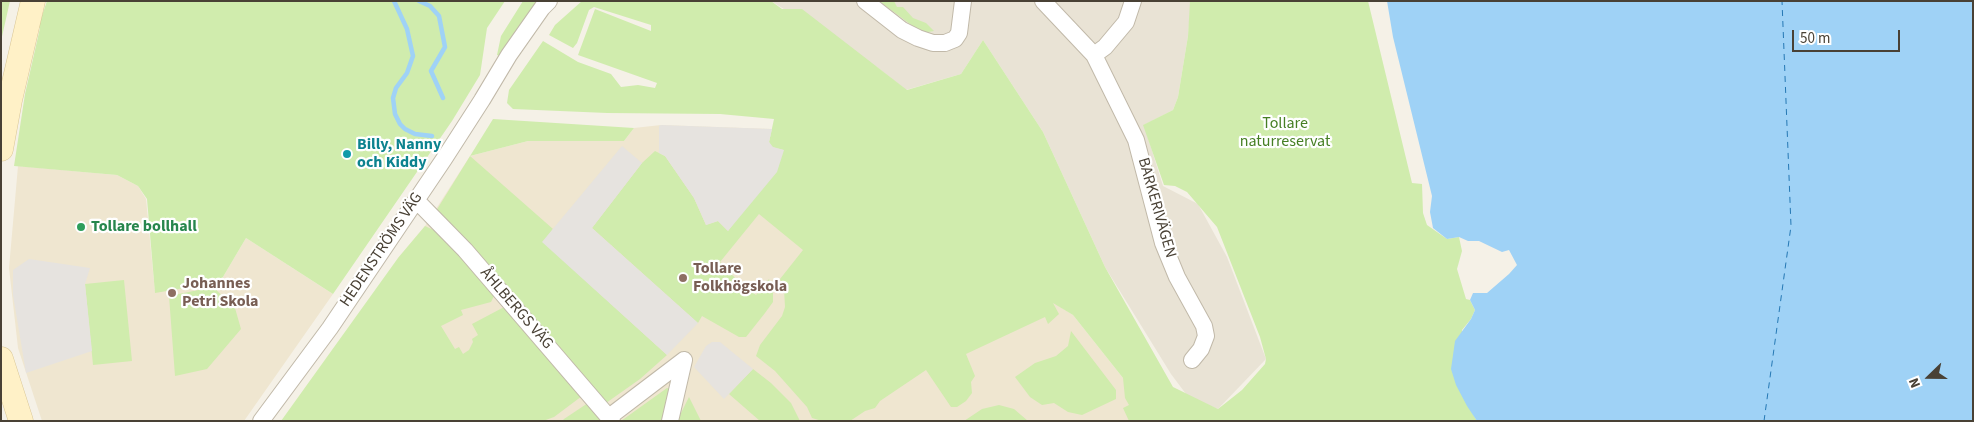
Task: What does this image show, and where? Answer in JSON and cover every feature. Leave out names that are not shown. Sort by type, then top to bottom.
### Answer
[{"type":"street","points":[[1,149],[10,100],[33,1]]},
{"type":"street","name":"HEDENSTRÖMS VÄG","points":[[261,421],[330,328],[482,100],[508,55],[549,1]]},
{"type":"street","points":[[865,1],[902,30],[918,38],[945,43],[955,40],[959,33],[963,1]]},
{"type":"street","name":"BARKERIVÄGEN","points":[[1043,1],[1094,55],[1136,140],[1163,243],[1177,277],[1204,326],[1206,336],[1201,349],[1192,360]]},
{"type":"street","points":[[1094,55],[1105,47],[1126,22],[1133,1]]},
{"type":"street","name":"ÅHLBERGS VÄG","points":[[416,200],[465,250],[611,419]]},
{"type":"street","points":[[1,359],[21,421]]},
{"type":"street","points":[[611,419],[684,360],[670,421]]},
{"type":"shaded area","points":[[771,1],[1191,1],[1188,36],[1178,97],[1173,110],[1144,125],[1163,186],[1198,204],[1227,257],[1266,359],[1218,409],[1189,398],[1171,374],[1105,267],[1043,132],[983,40],[961,74],[906,90],[878,68]]},
{"type":"shaded area","name":"Tollare Folkhögskola","points":[[661,125],[772,129],[769,142],[1036,291],[1073,315],[1123,378],[1175,421],[511,421],[453,359],[398,258],[425,226],[470,156],[528,141],[624,141],[634,128]]},
{"type":"shaded area","points":[[659,126],[772,129],[769,142],[773,147],[784,150],[777,172],[728,231],[718,221],[706,225],[694,198],[665,156],[659,153]]},
{"type":"shaded area","points":[[622,146],[642,163],[592,228],[698,323],[667,355],[542,242]]},
{"type":"shaded area","name":"Johannes Petri Skola","points":[[18,166],[117,175],[138,186],[146,199],[155,292],[220,282],[246,238],[333,294],[244,421],[42,421],[18,348],[9,268]]},
{"type":"shaded area","points":[[29,259],[90,268],[85,284],[92,351],[26,373],[13,295],[13,270]]},
{"type":"shaded area","points":[[712,342],[720,342],[753,369],[724,399],[694,367],[706,346]]},
{"type":"green space","points":[[1,1],[10,1],[1,41]]},
{"type":"green space","points":[[47,1],[505,1],[487,28],[480,75],[452,121],[333,294],[246,238],[220,282],[155,293],[147,199],[138,186],[117,175],[14,166],[25,94],[40,28],[38,27]]},
{"type":"green space","points":[[523,1],[544,1],[504,58],[497,55],[501,36]]},
{"type":"green space","name":"Tollare naturreservat","points":[[582,1],[771,1],[782,9],[802,9],[907,90],[961,74],[983,40],[1043,132],[1105,267],[1173,387],[1218,409],[1242,390],[1265,364],[1266,359],[1260,337],[1217,227],[1187,192],[1175,186],[1164,185],[1143,125],[1173,110],[1178,97],[1188,36],[1190,1],[1368,1],[1412,183],[1422,184],[1423,213],[1427,225],[1447,239],[1459,237],[1462,251],[1457,269],[1466,299],[1470,300],[1475,310],[1471,319],[1462,330],[1473,414],[1477,421],[1129,421],[1123,408],[1129,405],[1125,398],[1123,378],[1073,315],[1053,303],[1059,314],[1048,324],[1045,317],[966,354],[975,376],[971,382],[972,393],[966,401],[957,407],[951,407],[926,370],[880,401],[875,408],[865,411],[850,421],[822,421],[812,418],[807,407],[775,371],[756,356],[760,345],[782,316],[785,307],[784,289],[780,279],[803,250],[759,214],[720,262],[756,295],[769,279],[773,290],[773,302],[746,337],[739,337],[702,316],[698,323],[592,228],[642,163],[655,151],[665,156],[694,198],[706,225],[718,221],[728,231],[783,150],[772,147],[769,142],[774,119],[720,114],[607,113],[513,109],[507,103],[509,90],[543,41],[578,62],[611,74],[621,87],[638,85],[655,88],[657,83],[578,55],[595,9],[651,31],[651,25],[594,7],[589,10],[577,43],[573,48],[549,35],[555,25]]},
{"type":"green space","points":[[879,1],[894,1],[897,7],[903,7],[913,18],[926,23],[934,31],[922,33]]},
{"type":"green space","points":[[493,119],[634,128],[624,141],[528,141],[470,156]]},
{"type":"green space","points":[[470,156],[553,229],[543,242],[667,355],[640,379],[606,403],[436,211]]},
{"type":"green space","points":[[425,226],[440,233],[495,294],[491,302],[461,310],[463,315],[441,326],[455,349],[459,347],[463,354],[469,350],[473,342],[472,339],[478,335],[472,324],[506,306],[582,396],[554,417],[543,421],[281,421],[398,258]]},
{"type":"green space","points":[[124,280],[132,361],[93,365],[85,284]]},
{"type":"green space","points":[[213,287],[235,308],[241,329],[207,369],[175,376],[169,296]]},
{"type":"green space","points":[[1071,331],[1116,390],[1116,399],[1082,415],[1068,412],[1054,403],[1042,405],[1030,397],[1015,377],[1035,363],[1056,356],[1068,346]]},
{"type":"green space","points":[[753,369],[771,383],[791,403],[800,421],[760,421],[729,394]]},
{"type":"green space","points":[[667,388],[671,389],[661,421],[621,421]]},
{"type":"green space","points":[[689,397],[701,421],[677,421]]},
{"type":"green space","points":[[588,403],[605,421],[562,421],[564,419]]},
{"type":"green space","points":[[999,405],[1014,409],[1028,421],[964,421],[982,409]]},
{"type":"water","points":[[1387,1],[1973,1],[1973,421],[1477,421],[1456,385],[1451,369],[1455,341],[1471,319],[1475,310],[1470,300],[1473,293],[1487,293],[1517,265],[1509,250],[1502,252],[1479,241],[1468,241],[1459,237],[1447,239],[1433,228],[1430,212],[1432,196],[1393,37]]},
{"type":"waterway","points":[[394,1],[407,29],[413,56],[407,73],[396,88],[393,98],[395,114],[405,129],[415,134],[432,136]]},
{"type":"waterway","points":[[419,1],[430,6],[439,16],[445,47],[431,71],[443,98]]},
{"type":"ferry route","points":[[1764,421],[1791,226],[1782,1]]},
{"type":"place","name":"Billy, Nanny och Kiddy","points":[[347,154]]},
{"type":"place","name":"Tollare bollhall","points":[[81,227]]},
{"type":"place","name":"Tollare Folkhögskola","points":[[683,278]]},
{"type":"place","name":"Johannes Petri Skola","points":[[172,293]]}]
